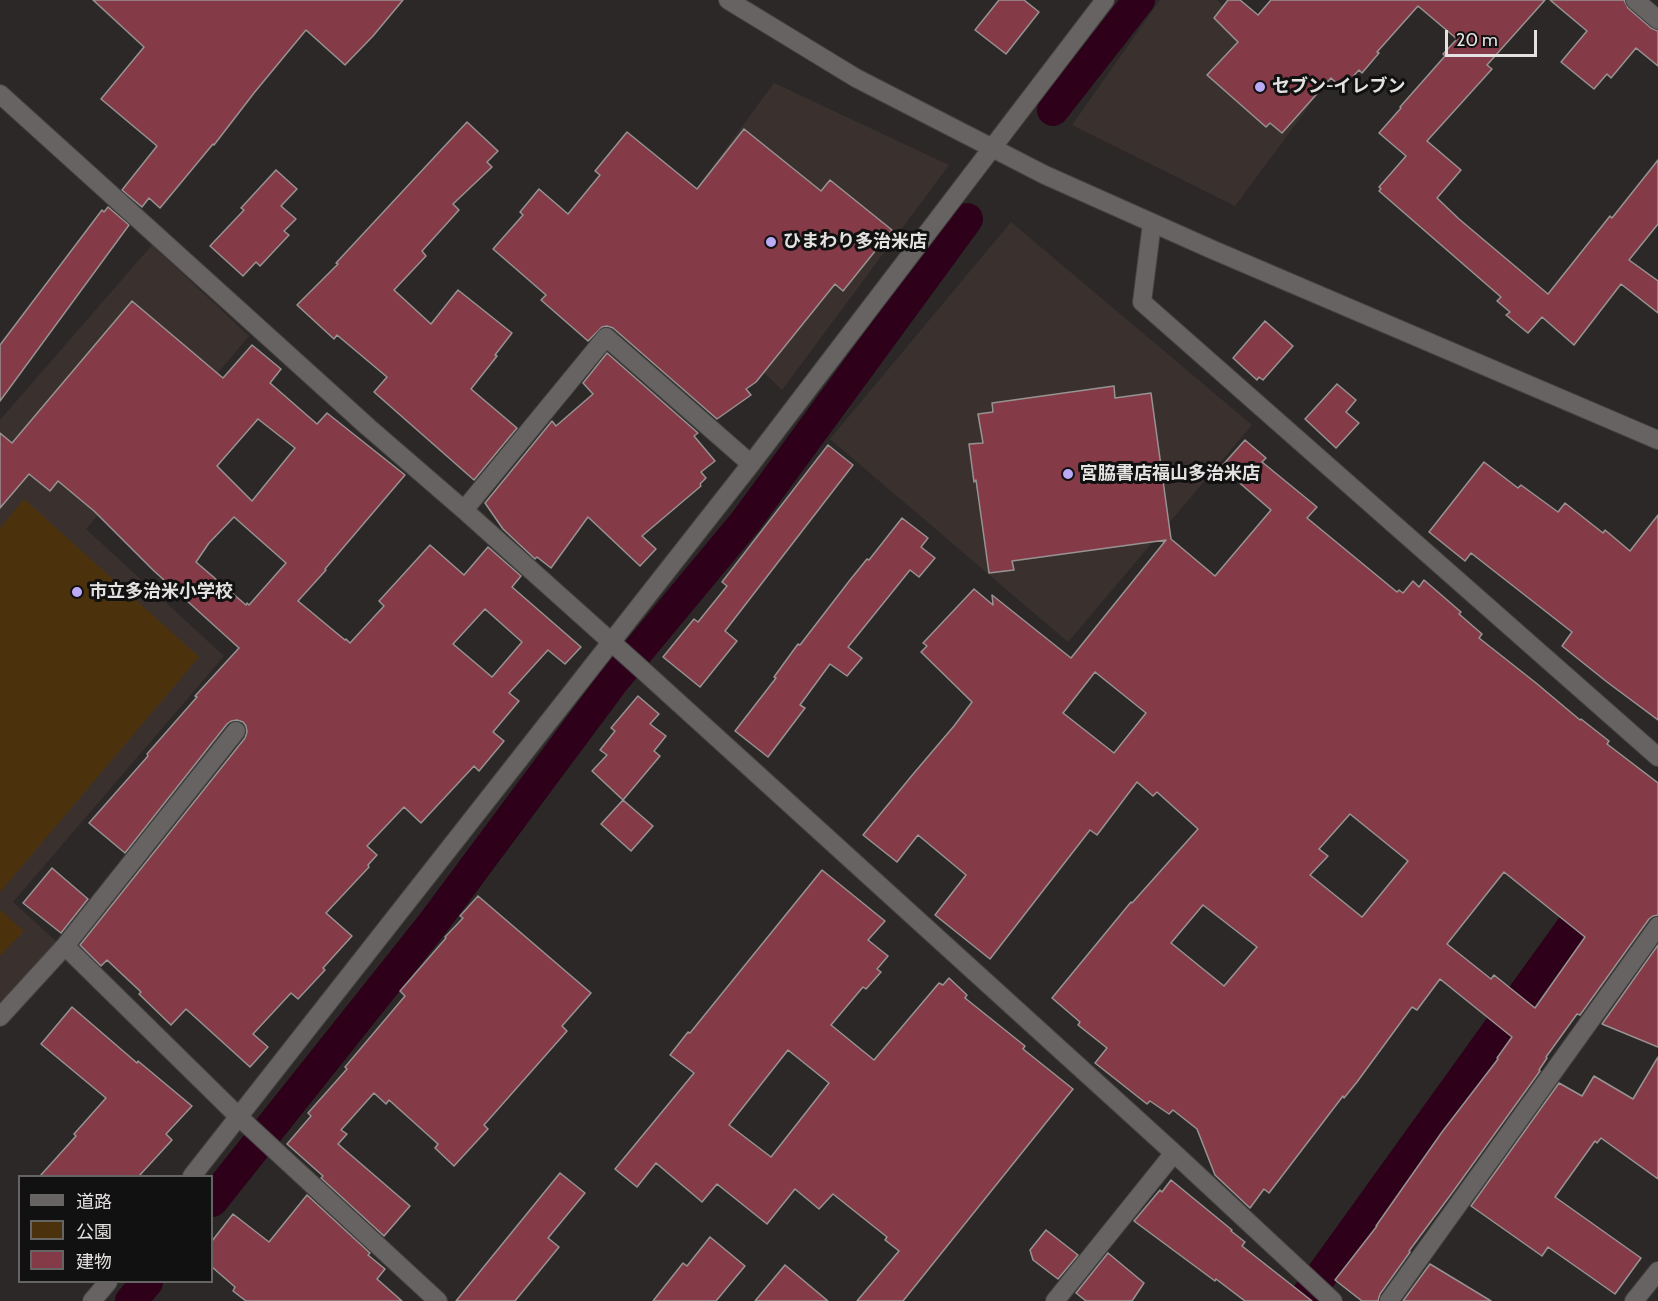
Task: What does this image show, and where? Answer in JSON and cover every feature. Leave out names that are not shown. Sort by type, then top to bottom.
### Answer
[{"type":"street","points":[[728,0],[856,78],[1045,175],[1658,440]]},
{"type":"street","points":[[193,1175],[245,1122],[615,646],[1105,0]]},
{"type":"street","points":[[1635,0],[1658,20]]},
{"type":"street","points":[[0,93],[368,427],[637,665],[1174,1152],[1333,1301]]},
{"type":"street","points":[[1152,223],[1142,302],[1658,757]]},
{"type":"street","points":[[464,510],[606,338],[751,464]]},
{"type":"street","points":[[0,1017],[65,946],[236,731]]},
{"type":"street","points":[[1389,1301],[1658,926]]},
{"type":"street","points":[[65,946],[245,1122],[438,1301]]},
{"type":"street","points":[[1055,1301],[1174,1152]]},
{"type":"street","points":[[1634,1301],[1658,1271]]},
{"type":"street","points":[[92,1301],[106,1283]]},
{"type":"shaded area","points":[[1160,0],[1217,0],[1318,94],[1235,206],[1072,125]]},
{"type":"shaded area","points":[[774,83],[949,165],[782,390],[645,258]]},
{"type":"shaded area","points":[[1011,222],[1252,425],[1068,642],[830,439]]},
{"type":"shaded area","name":"市立多治米小学校","points":[[152,245],[249,336],[86,529],[224,656],[13,902],[58,943],[0,1003],[0,420]]},
{"type":"green space","points":[[24,499],[199,657],[0,892],[0,528]]},
{"type":"green space","points":[[0,910],[24,931],[0,956]]},
{"type":"building","points":[[93,0],[403,0],[345,65],[306,30],[160,208],[149,198],[142,207],[122,190],[157,146],[101,99],[144,47]]},
{"type":"building","points":[[999,0],[1024,0],[1039,12],[1006,54],[975,30]]},
{"type":"building","points":[[1228,0],[1240,0],[1258,15],[1271,0],[1545,0],[1487,65],[1492,69],[1427,141],[1461,170],[1437,198],[1548,294],[1658,160],[1658,224],[1629,260],[1658,281],[1658,313],[1621,284],[1574,345],[1542,317],[1528,333],[1506,315],[1510,312],[1497,301],[1501,297],[1379,191],[1381,189],[1379,187],[1406,156],[1379,133],[1457,39],[1418,6],[1377,52],[1379,53],[1362,73],[1359,70],[1342,88],[1331,78],[1282,133],[1270,123],[1266,127],[1207,75],[1238,42],[1214,18]]},
{"type":"building","points":[[1550,0],[1624,0],[1628,8],[1651,28],[1658,31],[1658,66],[1636,48],[1611,78],[1607,74],[1594,89],[1561,62],[1587,31]]},
{"type":"building","points":[[467,122],[498,151],[487,162],[492,167],[453,204],[459,210],[422,251],[426,256],[394,290],[431,324],[458,290],[512,333],[471,389],[517,428],[474,480],[374,392],[387,377],[337,335],[334,339],[297,305],[338,264],[336,263]]},
{"type":"building","points":[[744,129],[821,191],[830,180],[892,230],[843,291],[835,284],[756,382],[746,389],[751,395],[717,419],[613,328],[602,327],[588,341],[541,300],[546,295],[493,249],[523,215],[520,212],[539,189],[568,214],[600,175],[595,171],[627,132],[697,189]]},
{"type":"building","points":[[276,170],[297,189],[281,206],[296,219],[284,231],[289,235],[260,266],[256,262],[243,276],[210,246],[244,210],[241,208]]},
{"type":"building","points":[[108,207],[129,225],[0,401],[0,345],[102,210],[104,212]]},
{"type":"building","points":[[132,301],[223,378],[252,345],[281,369],[270,383],[317,424],[327,413],[405,475],[298,601],[345,640],[350,643],[384,606],[379,601],[430,545],[464,575],[488,547],[521,576],[512,587],[581,647],[565,664],[548,650],[509,693],[519,701],[493,732],[504,741],[479,771],[474,766],[421,823],[404,807],[367,846],[377,855],[368,865],[369,867],[326,913],[352,936],[298,999],[291,993],[253,1034],[268,1047],[250,1067],[186,1009],[171,1025],[107,960],[101,966],[80,945],[245,738],[246,726],[237,720],[227,724],[125,853],[89,823],[148,756],[147,754],[197,697],[195,696],[239,648],[153,570],[94,511],[58,481],[50,491],[29,474],[0,508],[0,433],[12,443]],"holes":[[[258,419],[295,448],[252,501],[217,466]],[[234,517],[286,563],[249,605],[247,603],[246,605],[196,562],[209,543]],[[485,609],[522,642],[492,677],[453,644]]]},
{"type":"building","points":[[1265,321],[1293,346],[1263,380],[1259,377],[1257,380],[1233,358]]},
{"type":"building","points":[[607,353],[698,433],[694,436],[715,461],[701,472],[706,478],[700,484],[701,486],[642,536],[656,549],[640,566],[588,517],[551,568],[537,557],[535,559],[503,529],[485,503],[552,421],[556,426],[593,394],[583,383]]},
{"type":"building","points":[[1337,384],[1356,400],[1346,412],[1359,423],[1336,448],[1305,419]]},
{"type":"building","points":[[1114,386],[1115,398],[1151,393],[1171,539],[1215,576],[1271,510],[1221,467],[1245,440],[1266,458],[1262,462],[1317,507],[1307,518],[1397,592],[1399,590],[1403,593],[1413,581],[1419,587],[1424,580],[1482,634],[1479,638],[1658,783],[1658,915],[1649,919],[1580,1015],[1577,1014],[1546,1057],[1540,1071],[1409,1251],[1380,1294],[1378,1301],[1362,1301],[1335,1280],[1377,1226],[1512,1037],[1440,979],[1417,1010],[1412,1007],[1357,1082],[1344,1098],[1343,1096],[1269,1193],[1264,1189],[1250,1208],[1215,1175],[1197,1129],[1173,1110],[1169,1114],[1150,1101],[1147,1104],[1095,1063],[1107,1048],[1078,1025],[1080,1022],[1052,998],[1131,902],[1198,829],[1157,792],[1153,796],[1137,782],[1097,835],[1090,830],[990,959],[935,915],[966,875],[918,835],[897,862],[863,835],[972,702],[921,652],[927,646],[923,643],[974,589],[993,605],[992,595],[1071,658],[1166,540],[1012,561],[1014,570],[989,573],[969,444],[983,443],[978,414],[993,412],[992,403]],"holes":[[[1095,672],[1146,713],[1114,753],[1063,713]],[[1350,814],[1408,861],[1362,917],[1310,875],[1328,856],[1319,849]],[[1504,872],[1585,937],[1535,1008],[1494,975],[1491,979],[1447,944]],[[1203,905],[1257,947],[1224,986],[1171,943]]]},
{"type":"building","points":[[828,445],[853,465],[725,631],[737,641],[700,687],[663,657],[694,619],[698,622],[727,586],[722,582]]},
{"type":"building","points":[[1484,462],[1518,488],[1521,485],[1558,512],[1565,503],[1603,533],[1605,530],[1630,551],[1658,515],[1658,720],[1562,646],[1572,632],[1471,553],[1465,561],[1429,532]]},
{"type":"building","points":[[902,518],[928,538],[921,547],[935,558],[919,577],[910,570],[848,647],[862,658],[847,676],[830,664],[800,705],[805,708],[768,757],[735,731],[776,678],[774,677],[798,644],[800,645]]},
{"type":"building","points":[[638,696],[659,714],[650,724],[666,736],[654,751],[660,756],[623,800],[592,771],[607,755],[600,750],[615,731],[611,728]]},
{"type":"building","points":[[623,800],[653,826],[631,851],[601,824]]},
{"type":"building","points":[[52,868],[88,899],[61,933],[23,903]]},
{"type":"building","points":[[822,870],[885,921],[868,940],[888,956],[877,969],[881,972],[866,989],[863,987],[831,1025],[874,1060],[939,983],[943,985],[949,978],[967,995],[965,998],[1025,1046],[1023,1049],[1073,1089],[903,1301],[857,1301],[899,1251],[885,1240],[887,1237],[833,1194],[819,1209],[795,1189],[767,1224],[717,1184],[702,1202],[656,1163],[637,1187],[615,1169],[694,1073],[670,1055],[688,1032],[690,1033]],"holes":[[[788,1050],[829,1083],[771,1157],[729,1125]]]},
{"type":"building","points":[[478,896],[591,993],[562,1026],[567,1031],[484,1125],[488,1129],[454,1166],[435,1148],[438,1144],[389,1100],[386,1104],[374,1093],[341,1130],[347,1134],[338,1144],[410,1206],[384,1236],[287,1144],[311,1116],[308,1113],[347,1069],[345,1067],[405,996],[400,991],[463,918],[460,916]]},
{"type":"building","points":[[1658,945],[1658,1047],[1602,1024]]},
{"type":"building","points":[[72,1007],[137,1063],[138,1061],[192,1106],[166,1134],[172,1140],[140,1175],[41,1175],[106,1098],[41,1044]]},
{"type":"building","points":[[1658,1057],[1658,1179],[1601,1138],[1597,1143],[1595,1141],[1555,1197],[1641,1258],[1615,1294],[1548,1247],[1542,1256],[1471,1206],[1559,1083],[1582,1096],[1594,1076],[1633,1099]]},
{"type":"building","points":[[560,1173],[585,1193],[548,1238],[559,1247],[515,1301],[456,1301]]},
{"type":"building","points":[[1171,1180],[1245,1242],[1242,1246],[1312,1301],[1245,1301],[1134,1221]]},
{"type":"building","points":[[307,1195],[385,1269],[377,1279],[402,1301],[246,1301],[233,1291],[235,1287],[213,1268],[213,1240],[233,1214],[269,1242]]},
{"type":"building","points":[[1046,1230],[1078,1255],[1058,1279],[1033,1260],[1030,1250]]},
{"type":"building","points":[[710,1237],[745,1266],[716,1301],[653,1301],[683,1263],[687,1266]]},
{"type":"building","points":[[1108,1253],[1144,1283],[1132,1301],[1086,1301],[1076,1293]]},
{"type":"building","points":[[1430,1264],[1491,1301],[1403,1301]]},
{"type":"building","points":[[785,1265],[828,1301],[755,1301]]},
{"type":"waterway","points":[[1053,110],[1139,0]]},
{"type":"waterway","points":[[213,1200],[431,926],[614,680],[746,521],[967,219]]},
{"type":"waterway","points":[[1303,1301],[1598,891]]},
{"type":"waterway","points":[[131,1301],[146,1283]]},
{"type":"place","name":"セブン-イレブン","points":[[1260,87]]},
{"type":"place","name":"ひまわり多治米店","points":[[771,242]]},
{"type":"place","name":"宮脇書店福山多治米店","points":[[1068,474]]},
{"type":"place","name":"市立多治米小学校","points":[[77,592]]}]
